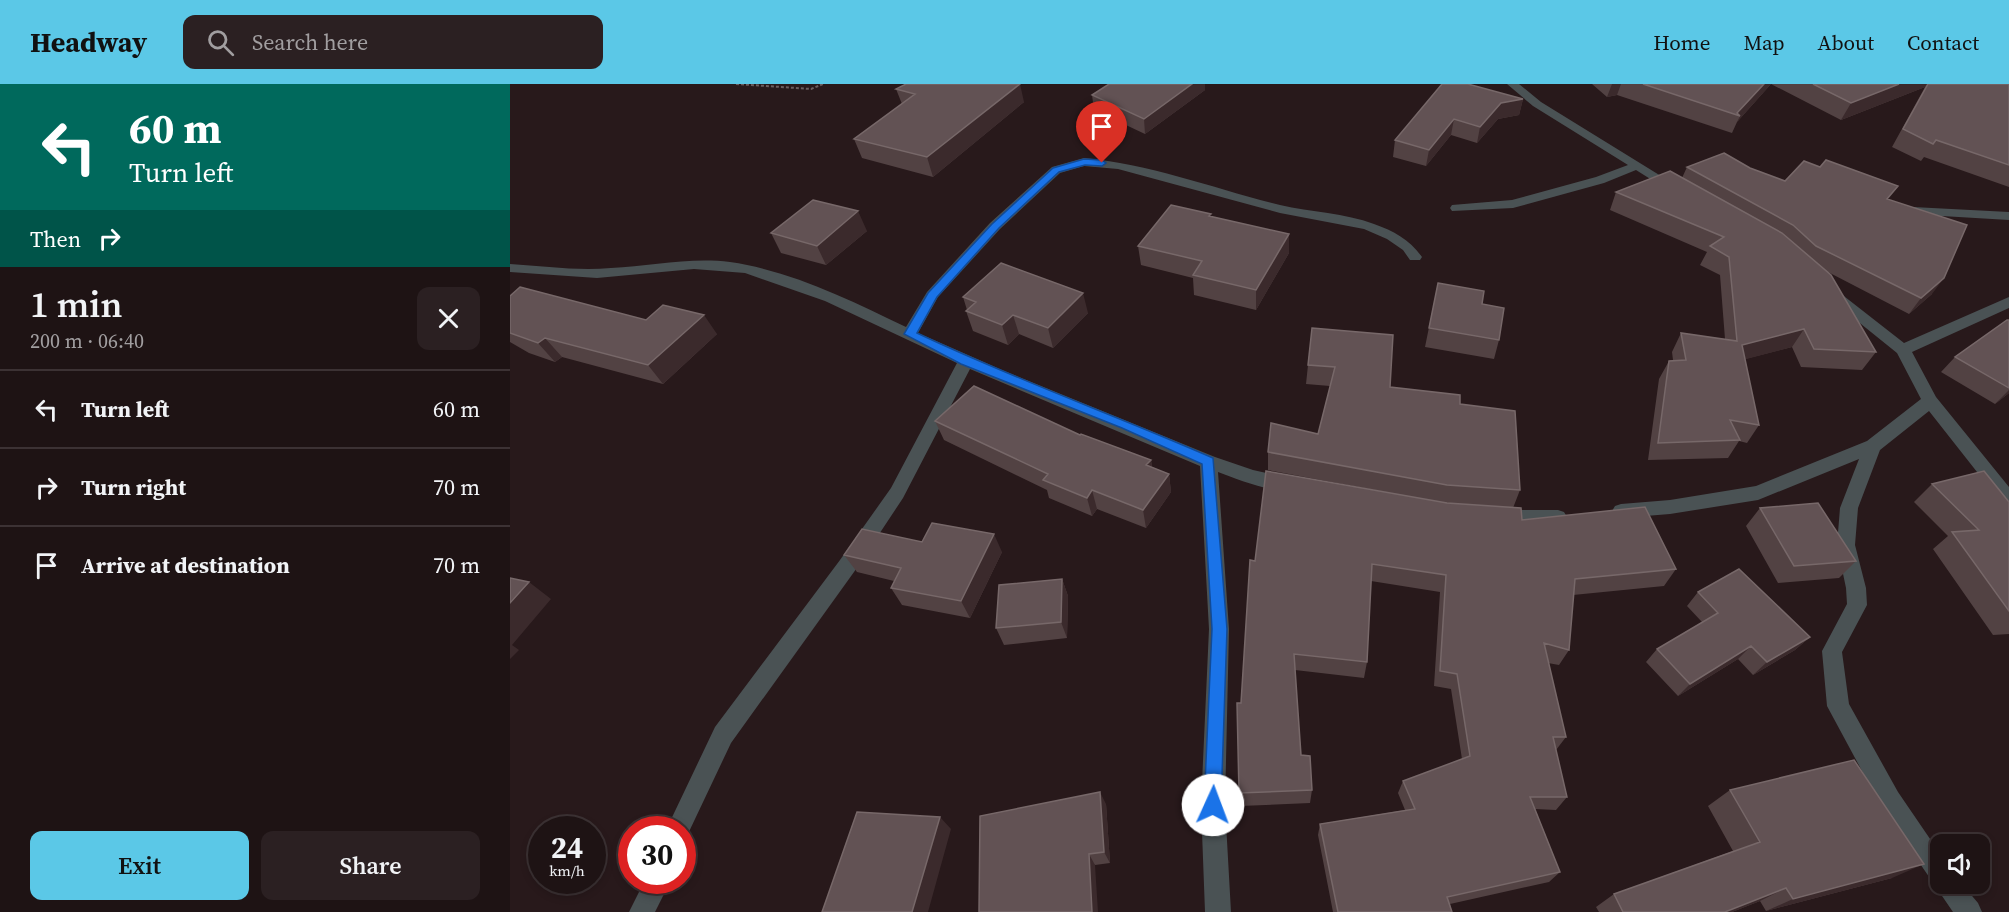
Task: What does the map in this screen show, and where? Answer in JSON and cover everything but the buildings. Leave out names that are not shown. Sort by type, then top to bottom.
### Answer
[{"type":"street","points":[[1512,84],[1522,94],[1636,166],[1687,195]]},
{"type":"street","points":[[910,334],[932,295],[995,226],[1056,170],[1084,162],[1119,165],[1280,209],[1368,226],[1392,236],[1408,247],[1414,257]]},
{"type":"street","points":[[1457,208],[1513,204],[1600,180],[1636,166]]},
{"type":"street","points":[[1913,211],[2009,216]]},
{"type":"street","points":[[510,268],[574,273],[607,273],[710,265],[745,269],[817,292],[966,361],[1126,425],[1209,462],[1252,477],[1308,487]]},
{"type":"street","points":[[1827,289],[1903,350],[1930,401],[2009,500]]},
{"type":"street","points":[[1903,350],[2009,302]]},
{"type":"street","points":[[684,816],[723,735],[847,566],[897,493],[966,361]]},
{"type":"street","points":[[1600,513],[1670,507],[1758,493],[1873,446],[1930,401]]},
{"type":"street","points":[[1873,446],[1849,508],[1846,545],[1856,588],[1857,605],[1832,651],[1838,706],[1890,800],[1930,860]]},
{"type":"street","points":[[1209,462],[1219,629],[1213,805],[1218,912]]},
{"type":"street","points":[[1484,516],[1543,519],[1577,515]]},
{"type":"street","points":[[642,912],[652,894]]},
{"type":"street","points":[[1955,894],[1969,912]]},
{"type":"path","points":[[735,84],[811,89],[824,84]]},
{"type":"route","points":[[1102,163],[1084,162],[1056,170],[995,226],[932,295],[910,334],[966,361],[1126,425],[1209,462],[1219,629],[1213,805]]}]
